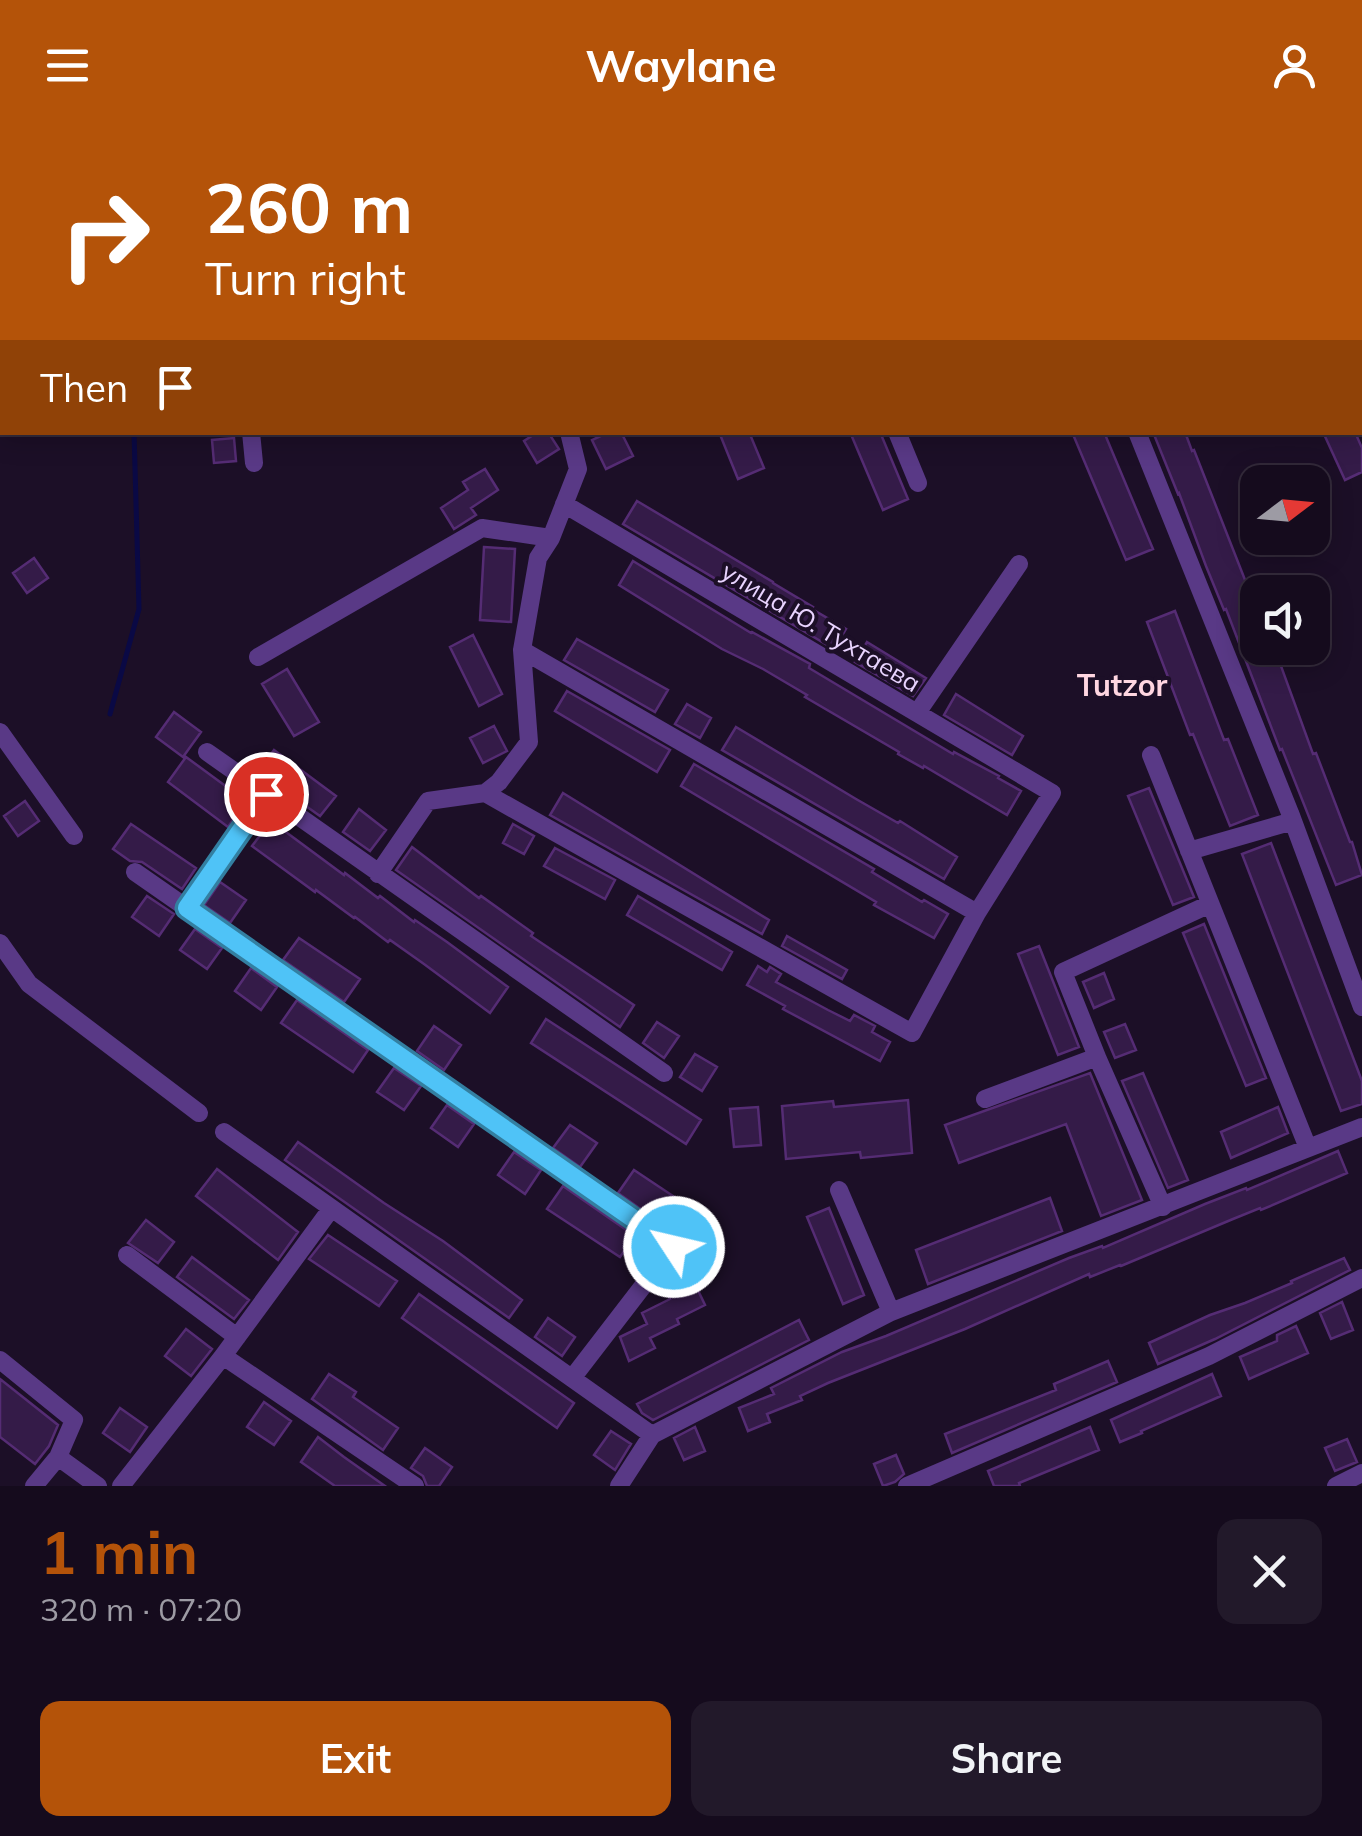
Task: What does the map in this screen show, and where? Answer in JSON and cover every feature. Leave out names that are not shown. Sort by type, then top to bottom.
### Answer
[{"type":"street","points":[[251,435],[254,463]]},
{"type":"street","points":[[378,874],[428,801],[485,793],[499,782],[529,742],[522,650],[538,558],[578,469],[571,435]]},
{"type":"street","points":[[898,435],[918,483]]},
{"type":"street","points":[[1139,435],[1362,1006]]},
{"type":"street","name":"улица Ю. Тухтаева","points":[[564,504],[1052,793],[978,912]]},
{"type":"street","points":[[258,657],[482,528],[550,538]]},
{"type":"street","points":[[917,714],[1019,564]]},
{"type":"street","points":[[485,793],[912,1032],[978,912],[522,650]]},
{"type":"street","points":[[0,732],[74,836]]},
{"type":"street","points":[[206,752],[664,1073]]},
{"type":"street","points":[[1151,756],[1308,1148]]},
{"type":"street","points":[[187,908],[266,794]]},
{"type":"street","points":[[1190,850],[1293,821]]},
{"type":"street","points":[[135,872],[674,1247],[573,1377]]},
{"type":"street","points":[[1162,1207],[1063,972],[1210,904]]},
{"type":"street","points":[[0,943],[28,984],[199,1113]]},
{"type":"street","points":[[985,1098],[1097,1058]]},
{"type":"street","points":[[619,1486],[652,1435],[891,1312],[1362,1128]]},
{"type":"street","points":[[224,1132],[652,1435]]},
{"type":"street","points":[[838,1190],[891,1312]]},
{"type":"street","points":[[121,1486],[224,1356],[331,1209]]},
{"type":"street","points":[[127,1254],[237,1337]]},
{"type":"street","points":[[907,1486],[1209,1356],[1362,1278]]},
{"type":"street","points":[[224,1356],[415,1486]]},
{"type":"street","points":[[0,1360],[74,1420],[58,1457],[34,1486]]},
{"type":"street","points":[[58,1457],[98,1486]]},
{"type":"street","points":[[1336,1486],[1362,1473]]},
{"type":"building","points":[[533,435],[550,435],[559,449],[537,463],[524,441]]},
{"type":"building","points":[[603,435],[622,435],[633,456],[606,469],[592,440]]},
{"type":"building","points":[[720,435],[750,435],[764,468],[738,479]]},
{"type":"building","points":[[851,435],[881,435],[908,499],[883,510]]},
{"type":"building","points":[[1073,435],[1105,435],[1153,549],[1126,560]]},
{"type":"building","points":[[1154,435],[1186,435],[1194,450],[1243,575],[1240,575],[1240,646],[1206,566]]},
{"type":"building","points":[[1324,435],[1356,435],[1362,448],[1362,472],[1345,480]]},
{"type":"building","points":[[234,438],[236,461],[214,463],[212,440]]},
{"type":"building","points":[[485,469],[498,490],[471,508],[476,515],[454,529],[441,508],[468,490],[463,482]]},
{"type":"building","points":[[637,501],[846,629],[834,649],[623,524]]},
{"type":"building","points":[[484,547],[515,549],[511,622],[480,620]]},
{"type":"building","points":[[34,558],[48,578],[27,593],[13,573]]},
{"type":"building","points":[[633,561],[810,664],[809,668],[953,754],[999,776],[1021,791],[1007,815],[898,754],[807,695],[722,649],[619,585]]},
{"type":"building","points":[[1175,611],[1224,740],[1228,739],[1258,815],[1230,826],[1147,622]]},
{"type":"building","points":[[473,635],[502,694],[479,706],[450,647]]},
{"type":"building","points":[[577,639],[668,690],[655,712],[564,660]]},
{"type":"building","points":[[867,642],[926,678],[913,696],[855,662]]},
{"type":"building","points":[[1247,665],[1281,665],[1362,875],[1336,885]]},
{"type":"building","points":[[287,669],[319,722],[294,736],[262,684]]},
{"type":"building","points":[[567,691],[670,750],[657,772],[555,711]]},
{"type":"building","points":[[956,694],[1023,736],[1012,755],[944,715]]},
{"type":"building","points":[[687,704],[711,718],[700,738],[675,724]]},
{"type":"building","points":[[174,712],[201,732],[183,757],[156,737]]},
{"type":"building","points":[[494,726],[507,751],[483,763],[470,738]]},
{"type":"building","points":[[736,727],[957,857],[944,879],[722,750]]},
{"type":"building","points":[[274,750],[336,796],[320,816],[258,772]]},
{"type":"building","points":[[186,757],[246,801],[228,827],[168,782]]},
{"type":"building","points":[[694,764],[948,914],[934,938],[681,786]]},
{"type":"building","points":[[1149,788],[1194,897],[1173,905],[1128,796]]},
{"type":"building","points":[[563,793],[769,920],[762,934],[550,815]]},
{"type":"building","points":[[25,801],[39,821],[18,836],[4,816]]},
{"type":"building","points":[[359,809],[386,830],[370,851],[343,832]]},
{"type":"building","points":[[271,821],[508,987],[490,1013],[252,846]]},
{"type":"building","points":[[131,824],[196,868],[182,889],[142,862],[130,861],[113,849]]},
{"type":"building","points":[[513,824],[534,836],[524,854],[503,843]]},
{"type":"building","points":[[1271,843],[1362,1081],[1362,1104],[1341,1111],[1242,854]]},
{"type":"building","points":[[412,847],[533,933],[531,936],[634,1005],[620,1027],[396,870]]},
{"type":"building","points":[[555,848],[615,880],[605,899],[544,866]]},
{"type":"building","points":[[220,882],[246,900],[230,923],[204,905]]},
{"type":"building","points":[[147,896],[174,914],[159,936],[132,917]]},
{"type":"building","points":[[638,896],[732,952],[722,970],[627,915]]},
{"type":"building","points":[[1204,924],[1266,1078],[1246,1086],[1183,933]]},
{"type":"building","points":[[195,929],[222,948],[207,969],[180,950]]},
{"type":"building","points":[[787,936],[847,970],[842,979],[782,946]]},
{"type":"building","points":[[299,938],[360,979],[344,1002],[283,960]]},
{"type":"building","points":[[1039,946],[1079,1047],[1058,1055],[1018,954]]},
{"type":"building","points":[[758,966],[767,972],[770,967],[781,974],[776,982],[828,1010],[850,1021],[854,1015],[875,1026],[872,1032],[890,1042],[880,1061],[747,985]]},
{"type":"building","points":[[251,968],[277,987],[261,1010],[235,991]]},
{"type":"building","points":[[1104,973],[1114,999],[1094,1008],[1083,982]]},
{"type":"building","points":[[297,1000],[368,1050],[353,1072],[281,1023]]},
{"type":"building","points":[[546,1019],[701,1120],[686,1144],[531,1043]]},
{"type":"building","points":[[657,1022],[679,1036],[664,1058],[643,1043]]},
{"type":"building","points":[[1125,1024],[1136,1050],[1115,1058],[1104,1032]]},
{"type":"building","points":[[434,1026],[461,1045],[444,1070],[417,1051]]},
{"type":"building","points":[[695,1054],[717,1067],[702,1091],[680,1077]]},
{"type":"building","points":[[394,1068],[421,1086],[404,1110],[377,1092]]},
{"type":"building","points":[[1090,1073],[1142,1200],[1101,1216],[1066,1124],[959,1163],[945,1125]]},
{"type":"building","points":[[1143,1073],[1188,1180],[1168,1188],[1122,1081]]},
{"type":"building","points":[[908,1100],[912,1153],[861,1158],[860,1152],[786,1159],[782,1106],[833,1101],[834,1107]]},
{"type":"building","points":[[447,1105],[474,1124],[458,1147],[431,1128]]},
{"type":"building","points":[[758,1107],[761,1145],[734,1147],[730,1109]]},
{"type":"building","points":[[1278,1107],[1288,1133],[1231,1158],[1221,1132]]},
{"type":"building","points":[[570,1125],[597,1143],[580,1167],[553,1148]]},
{"type":"building","points":[[298,1142],[522,1300],[509,1318],[285,1160]]},
{"type":"building","points":[[1338,1151],[1347,1173],[1121,1266],[1090,1277],[1089,1274],[828,1383],[800,1396],[802,1400],[767,1414],[770,1422],[748,1431],[739,1408],[774,1394],[771,1388],[842,1352]]},
{"type":"building","points":[[514,1152],[541,1170],[525,1194],[498,1175]]},
{"type":"building","points":[[217,1169],[298,1232],[278,1260],[196,1196]]},
{"type":"building","points":[[634,1170],[703,1216],[686,1241],[618,1193]]},
{"type":"building","points":[[563,1186],[635,1236],[620,1257],[547,1209]]},
{"type":"building","points":[[1050,1198],[1062,1231],[928,1284],[916,1250]]},
{"type":"building","points":[[829,1208],[864,1295],[843,1304],[807,1217]]},
{"type":"building","points":[[146,1220],[174,1242],[158,1263],[128,1243]]},
{"type":"building","points":[[328,1235],[397,1281],[379,1306],[309,1259]]},
{"type":"building","points":[[192,1257],[249,1300],[234,1319],[177,1277]]},
{"type":"building","points":[[1344,1258],[1350,1270],[1158,1364],[1149,1343]]},
{"type":"building","points":[[694,1282],[705,1305],[650,1338],[655,1348],[629,1361],[620,1337],[647,1324],[642,1313]]},
{"type":"building","points":[[419,1294],[574,1403],[557,1428],[402,1318]]},
{"type":"building","points":[[1342,1302],[1353,1330],[1331,1339],[1320,1313]]},
{"type":"building","points":[[548,1318],[575,1337],[562,1356],[535,1337]]},
{"type":"building","points":[[799,1320],[809,1340],[653,1420],[637,1404]]},
{"type":"building","points":[[1296,1326],[1308,1353],[1249,1379],[1240,1357],[1277,1341],[1277,1335]]},
{"type":"building","points":[[186,1329],[212,1349],[191,1376],[165,1356]]},
{"type":"building","points":[[1108,1361],[1117,1382],[952,1453],[945,1434],[1056,1390],[1054,1384]]},
{"type":"building","points":[[329,1374],[356,1392],[353,1397],[398,1428],[383,1450],[312,1399]]},
{"type":"building","points":[[1212,1374],[1221,1396],[1120,1442],[1111,1420]]},
{"type":"building","points":[[0,1379],[58,1425],[35,1464],[0,1437]]},
{"type":"building","points":[[264,1402],[291,1421],[274,1445],[247,1427]]},
{"type":"building","points":[[120,1408],[147,1427],[130,1452],[103,1433]]},
{"type":"building","points":[[695,1427],[705,1451],[684,1460],[674,1438]]},
{"type":"building","points":[[1090,1427],[1099,1450],[1019,1483],[1020,1486],[994,1486],[988,1471]]},
{"type":"building","points":[[611,1431],[631,1444],[615,1470],[594,1455]]},
{"type":"building","points":[[318,1437],[385,1486],[335,1486],[301,1462]]},
{"type":"building","points":[[1347,1439],[1357,1462],[1335,1471],[1325,1448]]},
{"type":"building","points":[[425,1448],[452,1467],[439,1486],[427,1486],[423,1476],[411,1468]]},
{"type":"building","points":[[896,1455],[904,1474],[883,1486],[874,1464]]},
{"type":"waterway","points":[[110,714],[139,609],[134,435]]},
{"type":"district","name":"Tutzor","points":[[1122,686]]},
{"type":"route","points":[[266,794],[187,908],[674,1247]]}]
